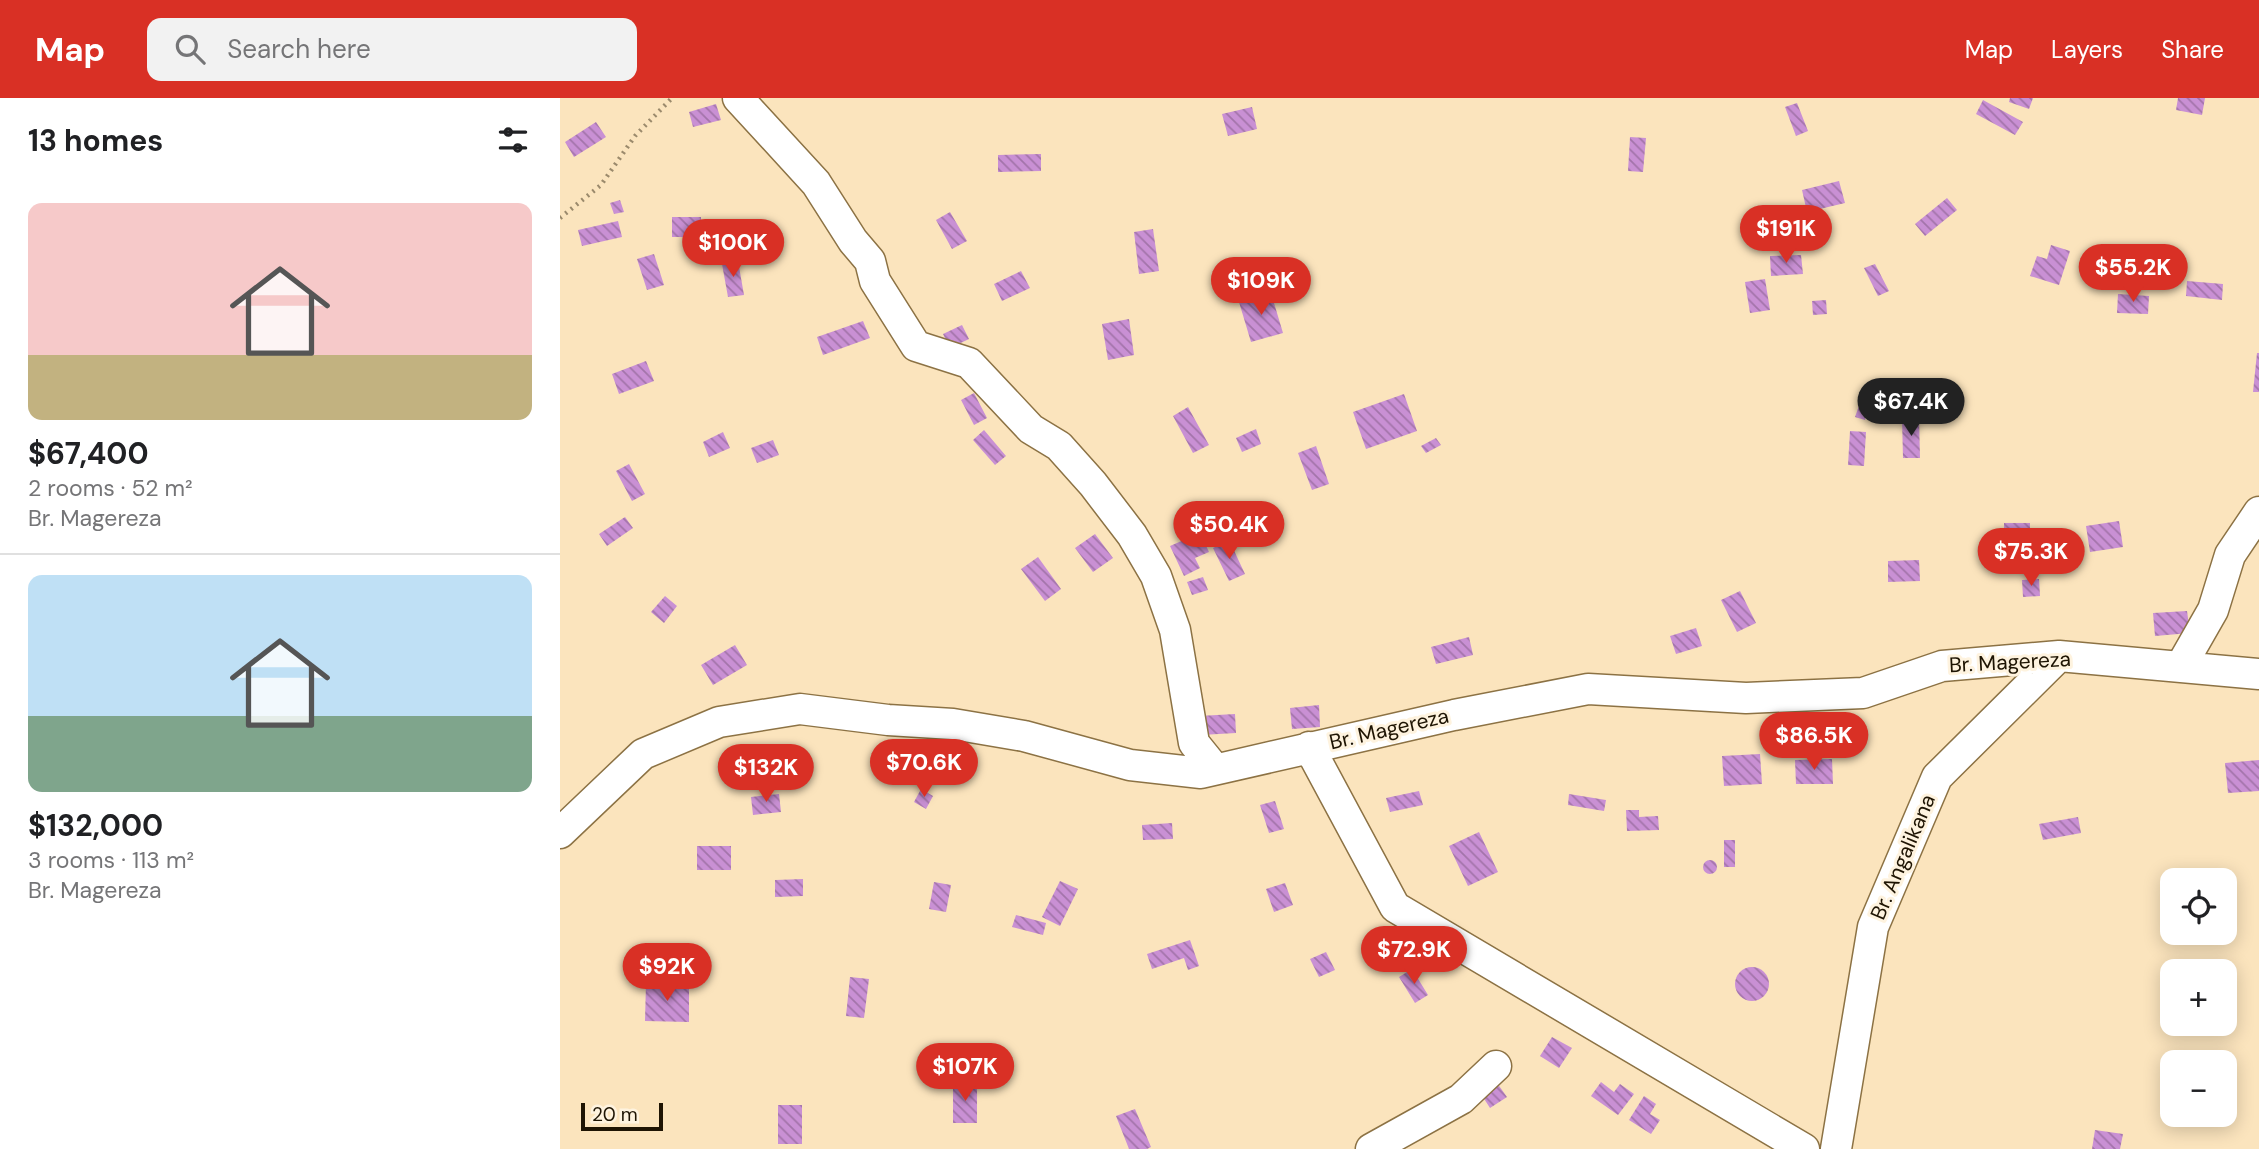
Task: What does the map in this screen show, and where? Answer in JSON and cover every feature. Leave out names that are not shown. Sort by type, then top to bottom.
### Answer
[{"type":"street","points":[[738,98],[816,183],[853,242],[870,261],[875,281],[916,346],[970,363],[1031,429],[1059,446],[1093,484],[1132,536],[1156,576],[1175,630],[1194,743],[1215,769]]},
{"type":"street","points":[[2181,666],[2213,610],[2230,555],[2259,512]]},
{"type":"street","name":"Br. Magereza","points":[[560,833],[643,754],[719,722],[800,709],[888,720],[953,724],[1024,736],[1130,765],[1200,773],[1454,715],[1588,689],[1746,698],[1863,693],[1942,666],[2059,656],[2259,674]]},
{"type":"street","name":"Br. Angalikana","points":[[1836,1149],[1873,927],[1937,777],[2059,656]]},
{"type":"street","points":[[1309,747],[1395,907],[1804,1149]]},
{"type":"street","points":[[1371,1149],[1461,1099],[1496,1066]]},
{"type":"path","points":[[560,218],[601,185],[635,136],[672,98]]},
{"type":"building","points":[[2010,98],[2033,98],[2029,109],[2009,102]]},
{"type":"building","points":[[2178,98],[2205,98],[2202,115],[2176,110]]},
{"type":"building","points":[[1983,100],[2023,122],[2015,135],[1976,114]]},
{"type":"building","points":[[1797,103],[1808,131],[1796,136],[1785,107]]},
{"type":"building","points":[[716,104],[721,120],[693,127],[689,112]]},
{"type":"building","points":[[1252,107],[1257,129],[1228,136],[1222,114]]},
{"type":"building","points":[[596,122],[606,137],[574,157],[565,142]]},
{"type":"building","points":[[1630,137],[1646,138],[1643,172],[1628,171]]},
{"type":"building","points":[[1041,154],[1041,171],[998,172],[998,155]]},
{"type":"building","points":[[1839,181],[1845,203],[1807,212],[1802,190]]},
{"type":"building","points":[[1947,198],[1957,210],[1925,236],[1915,224]]},
{"type":"building","points":[[620,200],[624,212],[614,214],[610,203]]},
{"type":"building","points":[[950,212],[967,241],[952,249],[936,220]]},
{"type":"building","points":[[672,217],[701,217],[701,237],[672,237]]},
{"type":"building","points":[[618,221],[622,237],[582,246],[578,230]]},
{"type":"building","points":[[1153,229],[1159,271],[1139,274],[1134,232]]},
{"type":"building","points":[[2051,245],[2070,251],[2059,285],[2030,276],[2037,256],[2047,259]]},
{"type":"building","points":[[654,254],[664,285],[647,290],[637,259]]},
{"type":"building","points":[[1801,255],[1803,274],[1771,276],[1770,256]]},
{"type":"building","points":[[738,261],[744,295],[728,297],[722,264]]},
{"type":"building","points":[[1875,264],[1889,291],[1878,296],[1864,268]]},
{"type":"building","points":[[1021,271],[1030,288],[1002,301],[994,284]]},
{"type":"building","points":[[1765,279],[1770,310],[1750,313],[1745,282]]},
{"type":"building","points":[[2187,281],[2223,284],[2222,300],[2186,296]]},
{"type":"building","points":[[1271,293],[1283,333],[1251,342],[1239,302]]},
{"type":"building","points":[[2118,294],[2149,296],[2148,314],[2117,313]]},
{"type":"building","points":[[1826,300],[1827,314],[1813,315],[1812,301]]},
{"type":"building","points":[[1129,319],[1134,355],[1108,360],[1102,324]]},
{"type":"building","points":[[863,321],[870,338],[823,355],[817,337]]},
{"type":"building","points":[[962,325],[969,339],[950,348],[943,334]]},
{"type":"building","points":[[2257,353],[2259,392],[2253,392]]},
{"type":"building","points":[[646,361],[654,381],[619,394],[612,374]]},
{"type":"building","points":[[974,393],[987,418],[974,425],[961,400]]},
{"type":"building","points":[[1404,394],[1417,431],[1366,449],[1353,412]]},
{"type":"building","points":[[1860,403],[1869,406],[1865,420],[1855,417]]},
{"type":"building","points":[[1188,407],[1209,445],[1193,453],[1173,416]]},
{"type":"building","points":[[1919,417],[1920,458],[1903,458],[1902,418]]},
{"type":"building","points":[[1256,429],[1261,444],[1242,452],[1236,438]]},
{"type":"building","points":[[984,430],[1006,456],[995,465],[973,440]]},
{"type":"building","points":[[1850,431],[1866,432],[1864,466],[1848,465]]},
{"type":"building","points":[[723,432],[730,448],[709,457],[703,442]]},
{"type":"building","points":[[1436,438],[1441,445],[1426,453],[1421,446]]},
{"type":"building","points":[[773,440],[779,455],[757,463],[751,448]]},
{"type":"building","points":[[1316,446],[1329,484],[1312,490],[1298,453]]},
{"type":"building","points":[[629,464],[645,494],[632,501],[616,471]]},
{"type":"building","points":[[625,517],[633,528],[607,546],[599,534]]},
{"type":"building","points":[[2119,521],[2123,547],[2090,552],[2086,526]]},
{"type":"building","points":[[2004,523],[2030,523],[2030,542],[2004,542]]},
{"type":"building","points":[[1200,533],[1209,552],[1195,558],[1200,568],[1184,576],[1170,546]]},
{"type":"building","points":[[1095,534],[1113,558],[1093,572],[1075,548]]},
{"type":"building","points":[[1229,540],[1245,574],[1229,581],[1213,548]]},
{"type":"building","points":[[1038,557],[1061,589],[1045,601],[1021,569]]},
{"type":"building","points":[[1919,560],[1920,581],[1888,582],[1888,561]]},
{"type":"building","points":[[1203,577],[1208,590],[1192,595],[1187,582]]},
{"type":"building","points":[[2039,579],[2040,596],[2023,597],[2022,580]]},
{"type":"building","points":[[1740,591],[1756,623],[1737,632],[1721,600]]},
{"type":"building","points":[[665,596],[677,606],[664,623],[651,612]]},
{"type":"building","points":[[2187,611],[2190,633],[2155,636],[2153,613]]},
{"type":"building","points":[[1696,628],[1702,646],[1676,654],[1670,636]]},
{"type":"building","points":[[1469,637],[1473,655],[1436,664],[1431,647]]},
{"type":"building","points":[[735,645],[747,665],[713,685],[701,665]]},
{"type":"building","points":[[1319,705],[1320,727],[1292,729],[1290,708]]},
{"type":"building","points":[[1235,714],[1236,733],[1201,735],[1199,716]]},
{"type":"building","points":[[1760,754],[1762,784],[1724,786],[1722,756]]},
{"type":"building","points":[[1832,759],[1833,784],[1796,784],[1795,760]]},
{"type":"building","points":[[2259,760],[2259,791],[2228,793],[2225,763]]},
{"type":"building","points":[[921,789],[933,796],[926,809],[914,802]]},
{"type":"building","points":[[1419,791],[1423,805],[1390,812],[1386,798]]},
{"type":"building","points":[[779,794],[781,812],[753,815],[751,797]]},
{"type":"building","points":[[1569,794],[1606,800],[1604,811],[1568,805]]},
{"type":"building","points":[[1275,801],[1284,829],[1269,833],[1260,805]]},
{"type":"building","points":[[1626,810],[1639,810],[1639,817],[1658,816],[1659,830],[1627,831]]},
{"type":"building","points":[[2078,817],[2081,833],[2043,840],[2039,824]]},
{"type":"building","points":[[1172,823],[1173,839],[1143,840],[1142,825]]},
{"type":"building","points":[[1479,832],[1498,872],[1468,886],[1449,846]]},
{"type":"building","points":[[1724,840],[1735,840],[1735,867],[1724,867]]},
{"type":"building","points":[[697,846],[731,846],[731,870],[697,870]]},
{"type":"building","points":[[1710,860],[1715,862],[1715,872],[1710,874],[1705,872],[1703,867],[1705,862]]},
{"type":"building","points":[[803,879],[803,896],[775,897],[775,880]]},
{"type":"building","points":[[1060,881],[1078,889],[1060,926],[1042,917]]},
{"type":"building","points":[[934,882],[951,885],[946,912],[929,909]]},
{"type":"building","points":[[1285,883],[1293,905],[1274,912],[1266,889]]},
{"type":"building","points":[[1016,915],[1046,923],[1043,935],[1012,927]]},
{"type":"building","points":[[1190,940],[1199,966],[1188,970],[1184,958],[1152,969],[1147,954]]},
{"type":"building","points":[[1326,952],[1335,970],[1319,977],[1310,959]]},
{"type":"building","points":[[1752,967],[1764,972],[1769,984],[1764,996],[1752,1001],[1740,996],[1735,984],[1740,972]]},
{"type":"building","points":[[1412,969],[1428,995],[1415,1003],[1399,977]]},
{"type":"building","points":[[850,977],[869,979],[864,1018],[846,1016]]},
{"type":"building","points":[[646,983],[689,984],[689,1022],[645,1021]]},
{"type":"building","points":[[1552,1037],[1572,1048],[1559,1068],[1540,1056]]},
{"type":"building","points":[[1601,1082],[1614,1092],[1620,1084],[1634,1094],[1618,1115],[1591,1096]]},
{"type":"building","points":[[953,1083],[977,1083],[977,1123],[953,1123]]},
{"type":"building","points":[[1497,1083],[1507,1097],[1490,1108],[1481,1094]]},
{"type":"building","points":[[1644,1096],[1656,1104],[1650,1114],[1660,1120],[1651,1134],[1629,1120]]},
{"type":"building","points":[[778,1105],[802,1105],[802,1144],[778,1144]]},
{"type":"building","points":[[1135,1109],[1151,1147],[1147,1149],[1129,1149],[1116,1116]]},
{"type":"building","points":[[2095,1130],[2123,1134],[2120,1149],[2092,1149]]}]
